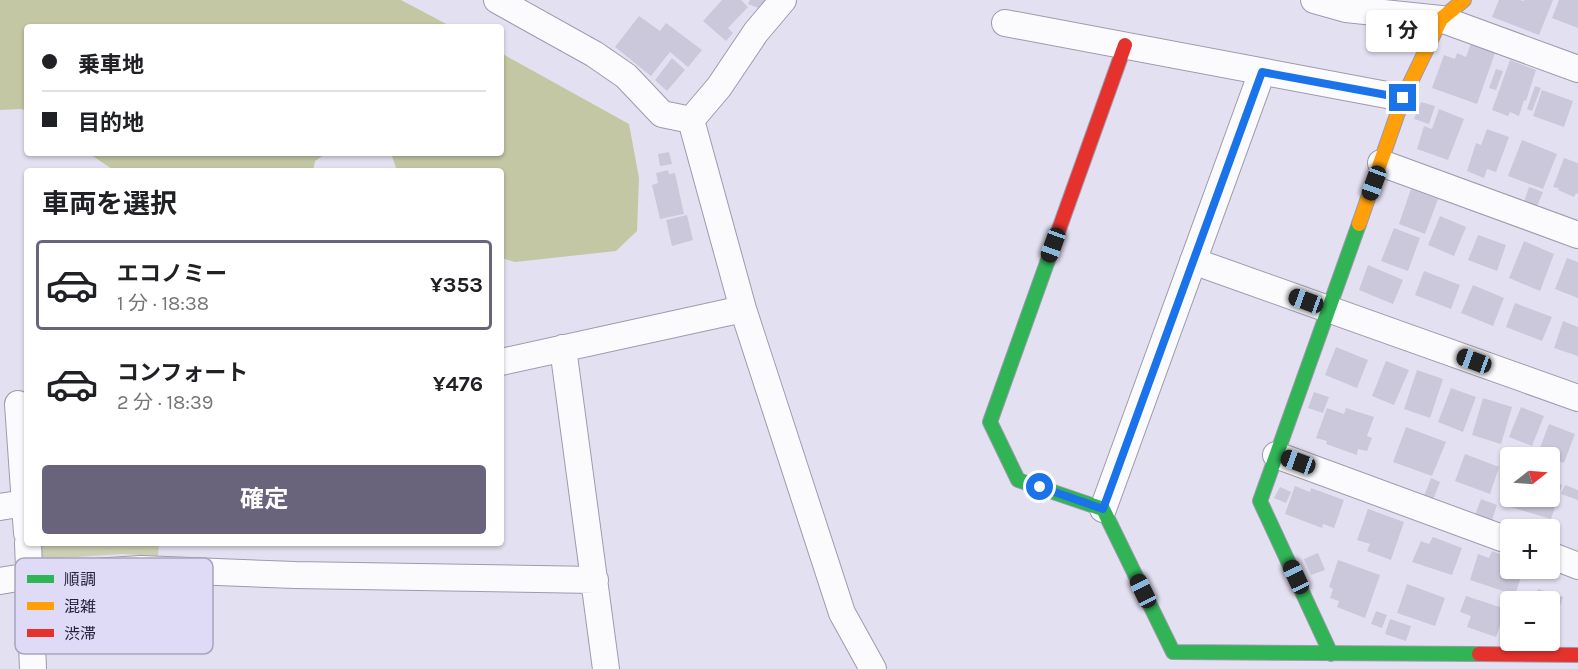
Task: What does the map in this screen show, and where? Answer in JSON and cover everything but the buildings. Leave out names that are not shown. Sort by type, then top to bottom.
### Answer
[{"type":"street","points":[[497,0],[594,54],[626,76],[662,114],[691,120]]},
{"type":"street","points":[[691,120],[719,87],[756,32],[783,0]]},
{"type":"street","points":[[1314,0],[1346,9],[1440,19],[1578,69]]},
{"type":"street","points":[[1331,654],[1260,501],[1403,98],[1440,19],[1464,0]]},
{"type":"street","points":[[1005,23],[1403,98]]},
{"type":"street","points":[[1125,45],[990,422],[1018,480],[1103,509],[1173,652],[1331,654],[1445,662],[1578,655]]},
{"type":"street","points":[[1103,509],[1262,72]]},
{"type":"street","points":[[691,120],[742,309],[842,612],[873,669]]},
{"type":"street","points":[[1381,163],[1578,235]]},
{"type":"street","points":[[1193,261],[1578,398]]},
{"type":"street","points":[[504,361],[742,309]]},
{"type":"street","points":[[563,348],[606,669]]},
{"type":"street","points":[[15,404],[12,505],[24,527]]},
{"type":"street","points":[[1276,455],[1500,537]]},
{"type":"street","points":[[1560,559],[1578,566]]},
{"type":"street","points":[[213,572],[595,580]]},
{"type":"street","points":[[0,581],[15,578]]},
{"type":"street","points":[[33,654],[33,669]]},
{"type":"green space","points":[[0,0],[401,0],[446,24],[24,24],[24,110],[0,110]]},
{"type":"green space","points":[[504,55],[629,124],[639,178],[637,231],[616,251],[515,262],[504,259],[504,168],[396,168],[392,156],[504,156]]},
{"type":"green space","points":[[92,156],[322,156],[315,161],[314,168],[110,168]]},
{"type":"green space","points":[[37,546],[159,546],[158,556],[122,554],[44,558],[37,552]]},
{"type":"traffic: fast","points":[[1331,654],[1260,501],[1359,224]]},
{"type":"traffic: fast","points":[[1058,232],[990,422],[1018,480],[1103,509],[1173,652],[1479,654]]},
{"type":"traffic: slow","points":[[1359,224],[1403,98],[1441,19],[1464,0]]},
{"type":"traffic: jam","points":[[1058,232],[1125,45]]},
{"type":"traffic: jam","points":[[1479,654],[1578,655]]},
{"type":"route","points":[[1040,487],[1103,509],[1262,72],[1403,98]]}]
